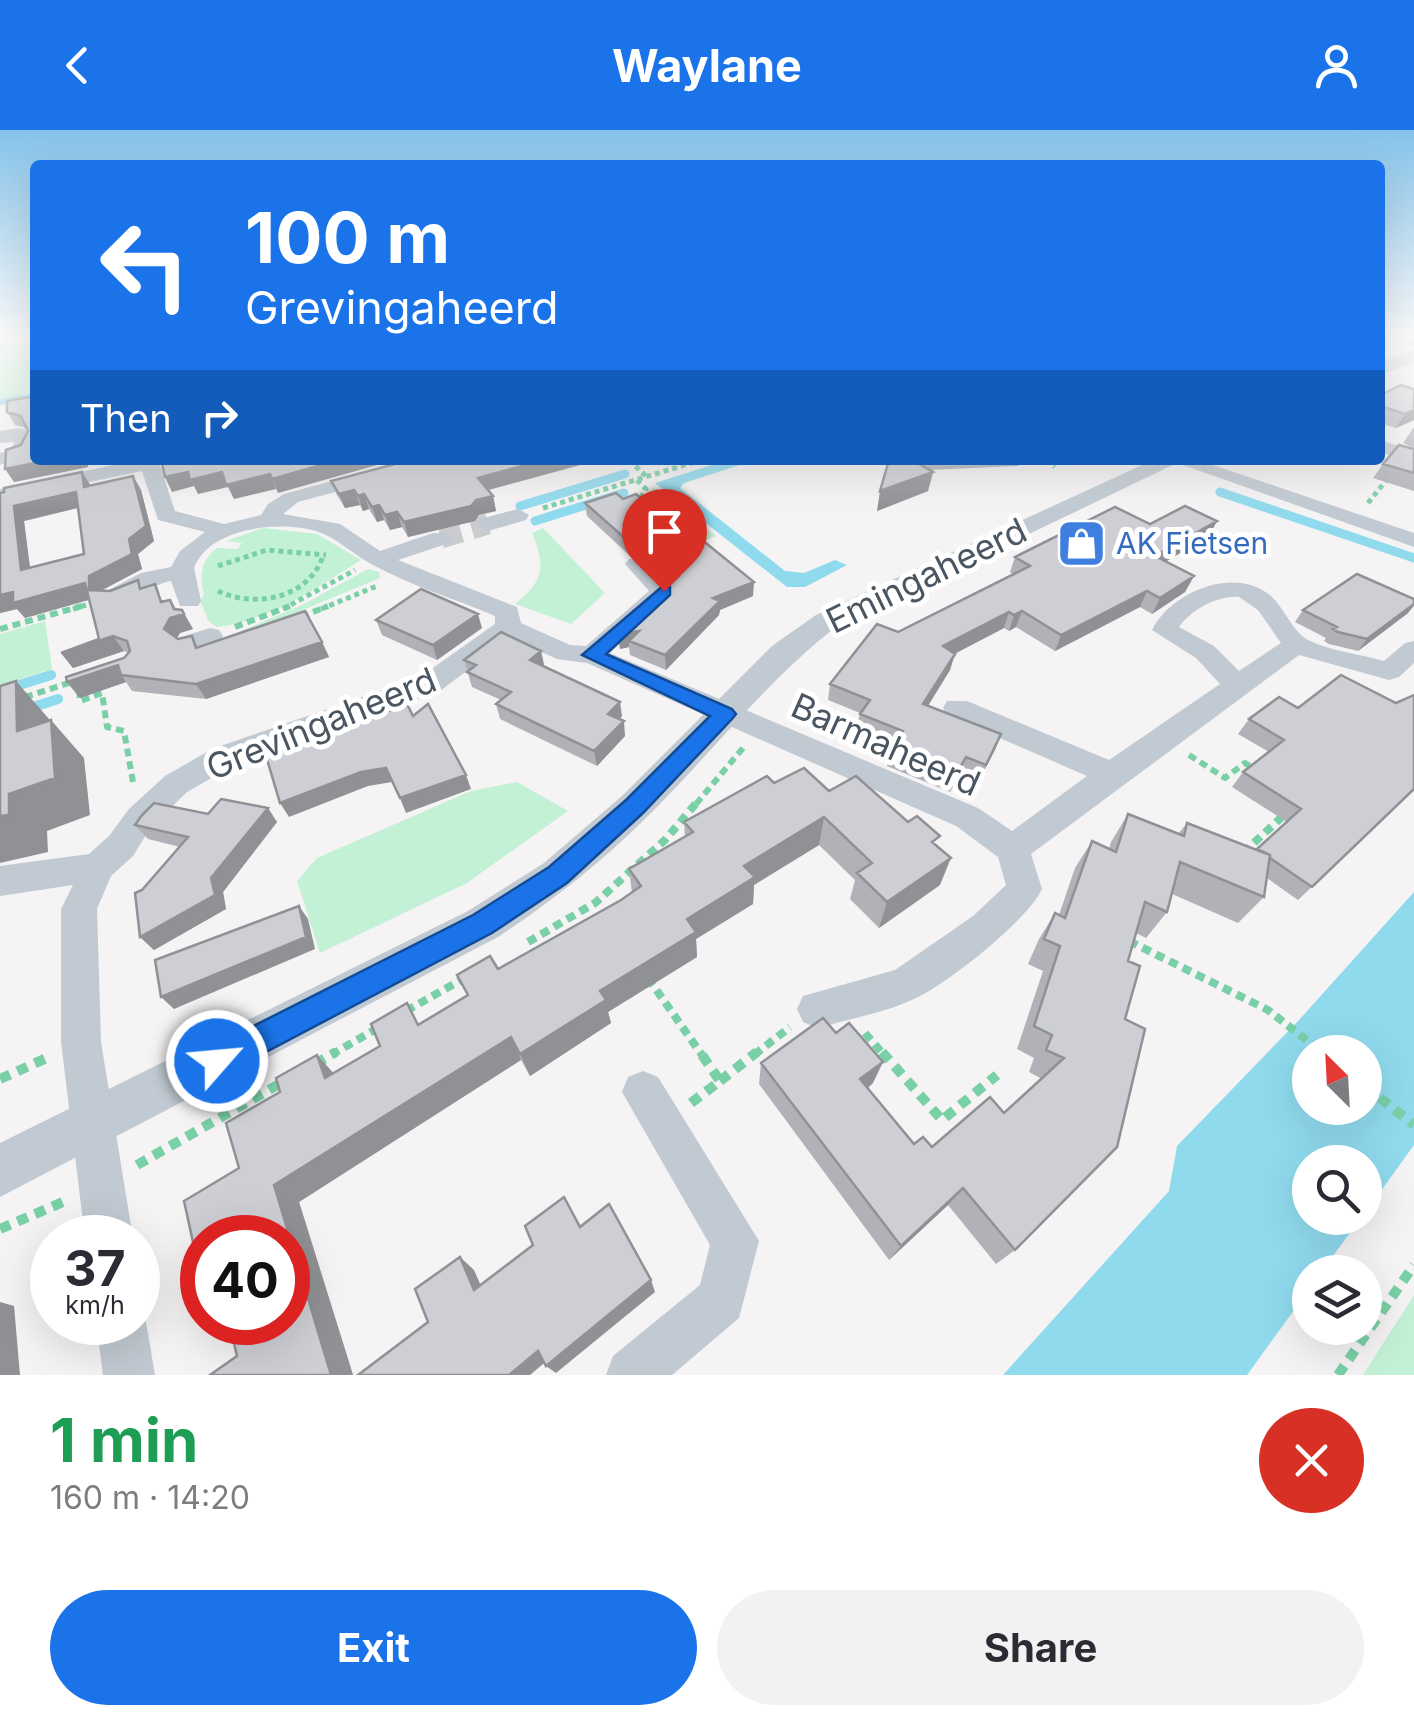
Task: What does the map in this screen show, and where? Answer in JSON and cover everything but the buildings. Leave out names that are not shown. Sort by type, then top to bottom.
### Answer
[{"type":"street","points":[[0,437],[18,434],[24,442],[18,454],[0,459]]},
{"type":"street","points":[[1385,448],[1411,456]]},
{"type":"street","points":[[0,495],[135,465]]},
{"type":"street","points":[[150,465],[166,514],[228,530]]},
{"type":"street","points":[[270,521],[275,508],[291,498],[413,465]]},
{"type":"street","name":"Emingaheerd","points":[[0,1171],[498,914],[558,875],[635,806],[783,654],[826,622],[885,590],[1165,465]]},
{"type":"street","points":[[1191,465],[1414,540]]},
{"type":"street","points":[[488,524],[518,515]]},
{"type":"street","points":[[190,601],[180,573],[182,562],[206,541],[228,530],[270,521],[330,528],[378,559],[508,612],[508,627],[566,653],[592,655],[725,714]]},
{"type":"street","points":[[378,559],[440,538]]},
{"type":"street","points":[[592,655],[664,591],[638,564]]},
{"type":"street","points":[[112,598],[149,578],[180,573]]},
{"type":"street","points":[[1236,684],[1205,652],[1164,630],[1170,616],[1219,588],[1232,586],[1270,604],[1295,644],[1388,672],[1414,649]]},
{"type":"street","name":"Grevingaheerd","points":[[106,1215],[81,1042],[78,909],[98,868],[121,846],[140,818],[176,784],[223,757],[430,684],[508,627]]},
{"type":"street","points":[[827,1006],[904,985],[986,927],[1024,889],[1013,849],[1295,644]]},
{"type":"street","name":"Barmaheerd","points":[[958,708],[1112,774]]},
{"type":"street","name":"Barmaheerd","points":[[725,714],[967,818],[1013,849]]},
{"type":"street","points":[[0,881],[98,868]]},
{"type":"street","points":[[632,1375],[721,1300],[735,1241],[653,1108]]},
{"type":"street","points":[[124,1345],[129,1375]]},
{"type":"path","points":[[1354,520],[1411,456]]},
{"type":"path","points":[[634,465],[647,477]]},
{"type":"path","points":[[518,515],[685,465]]},
{"type":"path","points":[[637,480],[646,489],[637,500],[650,511]]},
{"type":"path","points":[[180,573],[220,566],[268,550],[323,556],[355,544]]},
{"type":"path","points":[[220,566],[214,580],[218,592],[254,602],[287,592],[316,574],[323,556]]},
{"type":"path","points":[[200,640],[296,603],[378,559]]},
{"type":"path","points":[[286,623],[411,572]]},
{"type":"path","points":[[287,592],[303,616]]},
{"type":"path","points":[[0,630],[112,598]]},
{"type":"path","points":[[16,700],[78,680],[80,700],[102,694],[107,727],[124,731],[140,818]]},
{"type":"path","points":[[1162,738],[1226,778],[1245,763],[1273,781]]},
{"type":"path","points":[[1230,866],[1287,812]]},
{"type":"path","points":[[596,903],[607,920]]},
{"type":"path","points":[[1112,932],[1268,1010],[1300,1035]]},
{"type":"path","points":[[641,968],[720,1082]]},
{"type":"path","points":[[653,1108],[720,1082],[827,1006],[942,1120],[997,1074]]},
{"type":"path","points":[[0,1079],[81,1042]]},
{"type":"path","points":[[1382,1100],[1414,1125]]},
{"type":"path","points":[[1338,1375],[1414,1265]]},
{"type":"green space","points":[[0,395],[30,395],[30,398],[0,403]]},
{"type":"green space","points":[[653,488],[716,536],[695,544],[642,500]]},
{"type":"green space","points":[[263,528],[317,534],[361,560],[273,611],[216,627],[208,620],[200,601],[204,594],[205,563],[217,548],[237,549],[242,543],[226,541]]},
{"type":"green space","points":[[543,528],[605,593],[571,624],[515,604],[532,588],[540,573],[532,533]]},
{"type":"green space","points":[[368,569],[379,572],[380,578],[240,636],[232,635],[300,606]]},
{"type":"green space","points":[[45,621],[52,669],[0,685],[0,634]]},
{"type":"green space","points":[[517,782],[568,811],[467,883],[320,953],[297,881],[317,858],[471,791]]},
{"type":"green space","points":[[1414,1295],[1414,1375],[1363,1375]]},
{"type":"water","points":[[711,465],[740,465],[684,483],[680,488],[785,571],[804,573],[835,560],[847,565],[805,587],[787,587],[655,483]]},
{"type":"water","points":[[1414,892],[1414,1145],[1382,1189],[1382,1145],[1292,1145],[1292,1235],[1348,1235],[1334,1255],[1292,1255],[1292,1313],[1247,1375],[1003,1375],[1169,1191],[1177,1146],[1299,1020]]},
{"type":"waterway","points":[[0,402],[30,397]]},
{"type":"waterway","points":[[520,506],[625,474]]},
{"type":"waterway","points":[[1220,492],[1414,558]]},
{"type":"waterway","points":[[535,521],[624,493]]},
{"type":"waterway","points":[[0,691],[51,675]]},
{"type":"waterway","points":[[0,718],[58,699]]},
{"type":"tunnel","points":[[441,538],[488,524]]},
{"type":"place","name":"AK Fietsen","points":[[1081,543]]},
{"type":"route","points":[[217,1061],[483,924],[558,875],[635,806],[725,714],[592,655],[664,591]]}]
